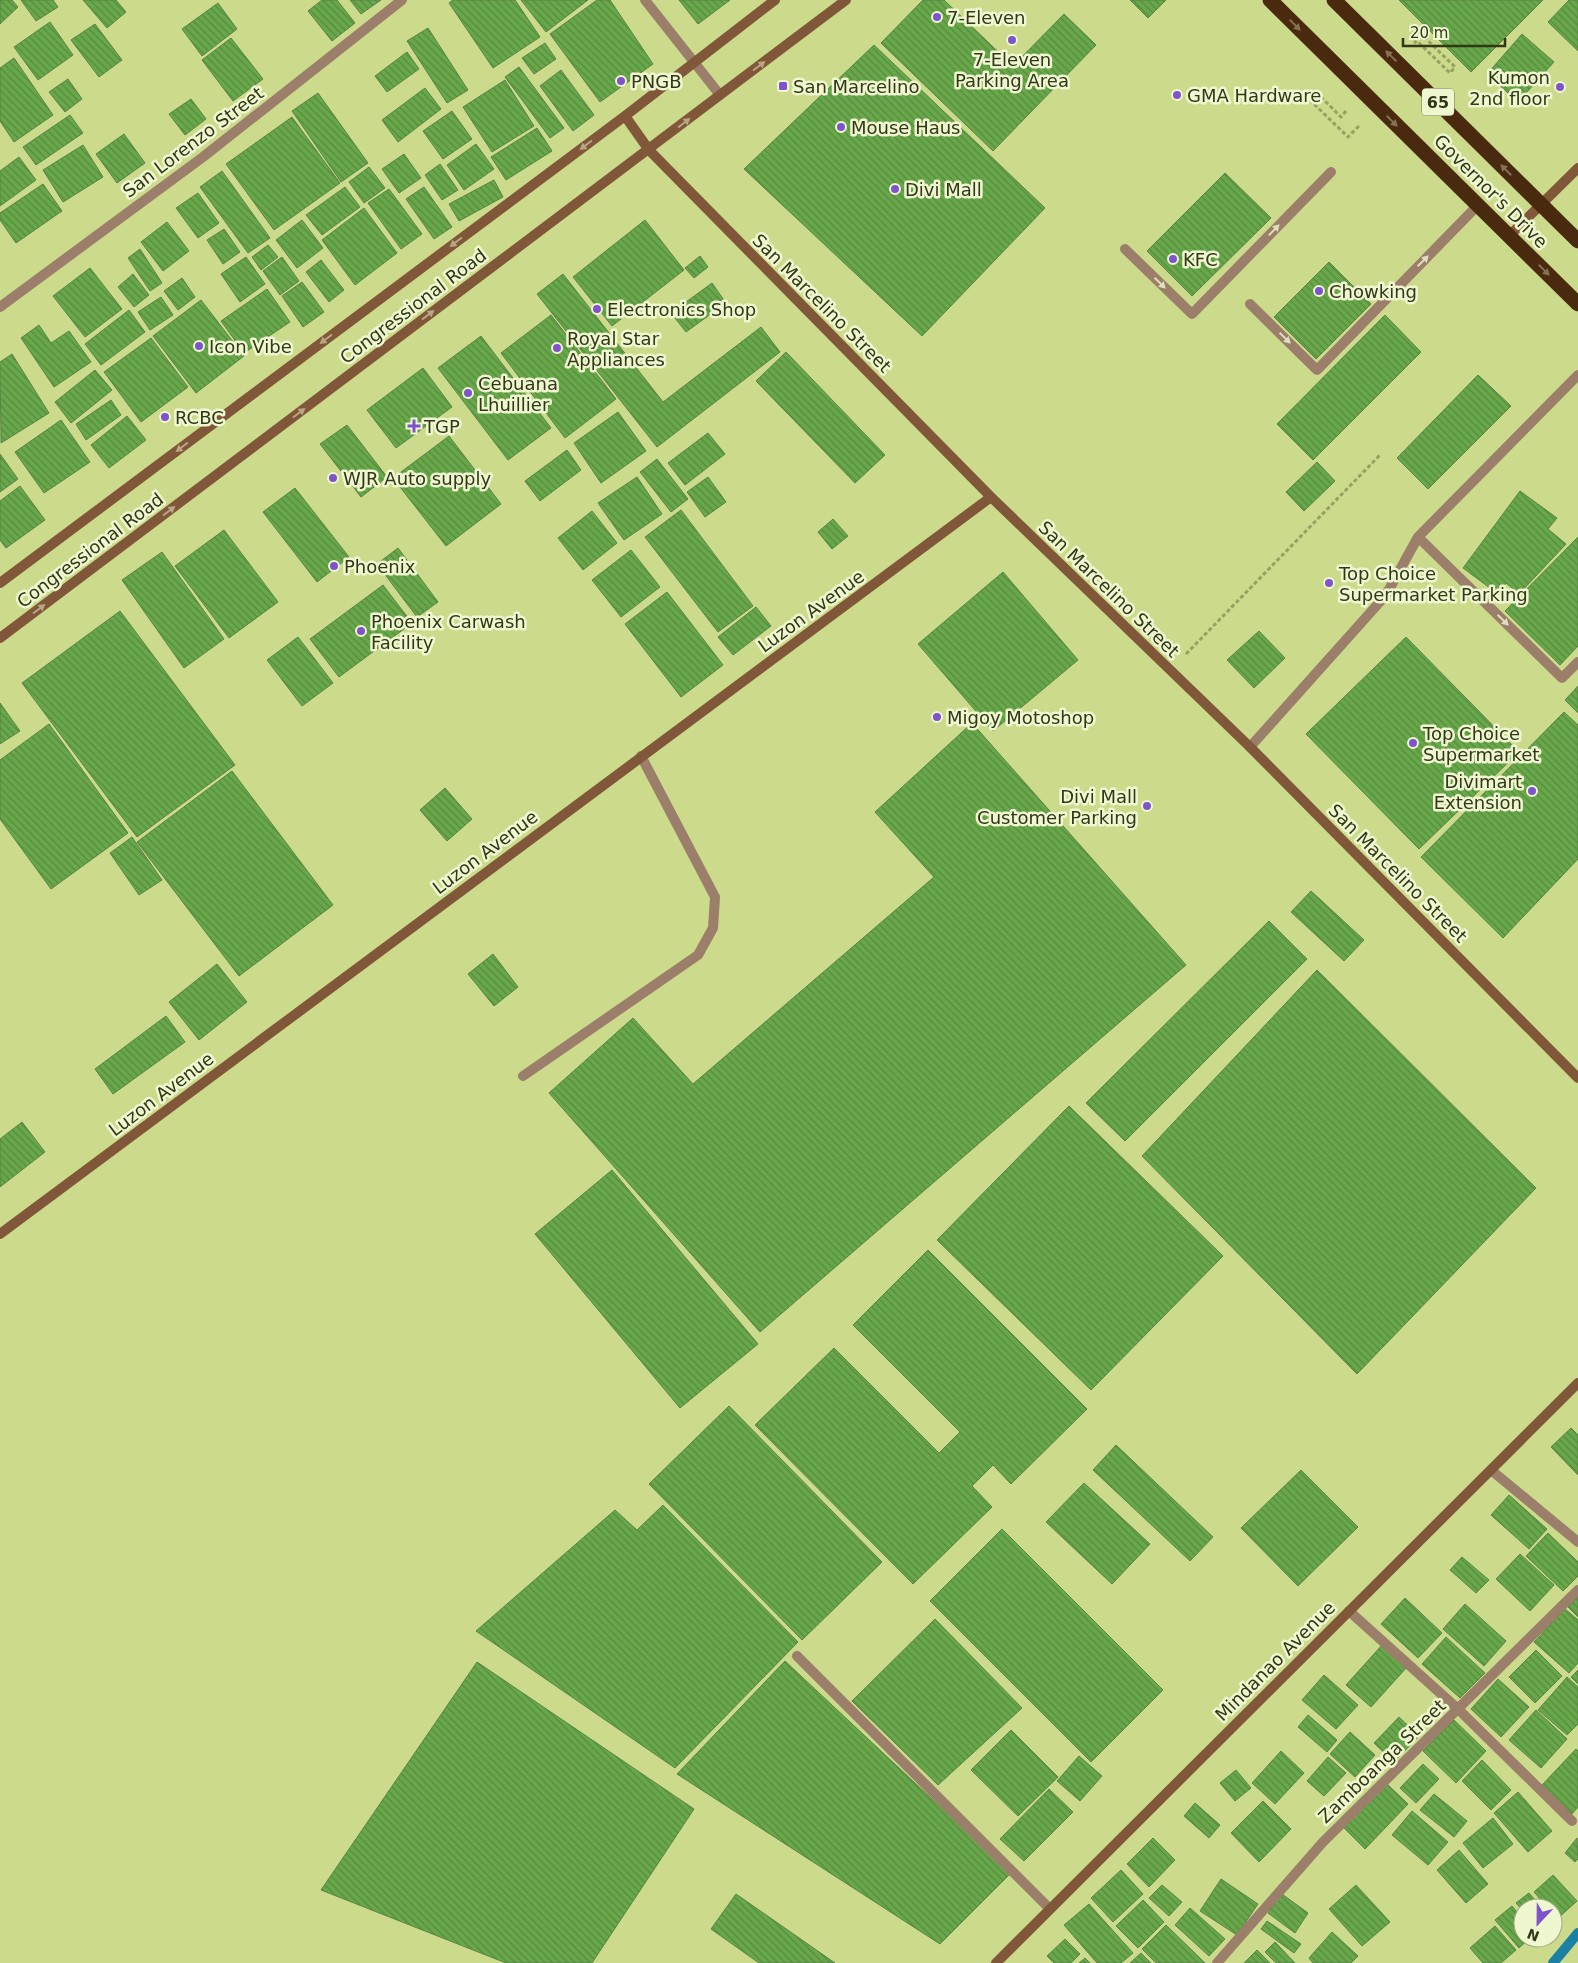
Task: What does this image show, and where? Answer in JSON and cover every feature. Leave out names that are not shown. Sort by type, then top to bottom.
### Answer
[{"type":"highway","name":"Governor's Drive","points":[[1270,0],[1578,304]]},
{"type":"highway","name":"Governor's Drive","points":[[1334,0],[1578,241]]},
{"type":"street","name":"San Lorenzo Street","points":[[0,307],[203,157],[402,0]]},
{"type":"street","points":[[645,0],[720,95]]},
{"type":"street","name":"Congressional Road","points":[[0,583],[625,116],[775,0]]},
{"type":"street","name":"Congressional Road","points":[[0,638],[846,0]]},
{"type":"street","name":"San Marcelino Street","points":[[625,116],[649,150],[991,498],[1250,747],[1578,1078]]},
{"type":"street","points":[[1509,236],[1578,168]]},
{"type":"street","points":[[1125,249],[1192,314],[1331,172]]},
{"type":"street","points":[[1250,304],[1317,370],[1478,205]]},
{"type":"street","points":[[1250,747],[1386,594],[1418,537],[1578,375]]},
{"type":"street","name":"Luzon Avenue","points":[[0,1234],[641,756],[991,498]]},
{"type":"street","points":[[1418,537],[1562,678],[1578,662]]},
{"type":"street","points":[[523,1076],[698,955],[713,928],[715,897],[641,756]]},
{"type":"street","name":"Mindanao Avenue","points":[[996,1963],[1578,1383]]},
{"type":"street","points":[[1491,1470],[1578,1542]]},
{"type":"street","name":"Zamboanga Street","points":[[1218,1963],[1323,1842],[1578,1590]]},
{"type":"street","points":[[1349,1610],[1458,1709],[1572,1821]]},
{"type":"street","points":[[797,1656],[1050,1909]]},
{"type":"path","points":[[1410,38],[1418,30],[1455,67],[1450,73],[1416,40]]},
{"type":"path","points":[[1341,117],[1319,95],[1312,102],[1348,137],[1360,125]]},
{"type":"path","points":[[1170,670],[1382,454]]},
{"type":"building","points":[[0,0],[12,0],[18,7],[0,24]]},
{"type":"building","points":[[21,0],[53,0],[58,7],[36,21]]},
{"type":"building","points":[[83,0],[116,0],[126,12],[107,28]]},
{"type":"building","points":[[322,0],[337,0],[355,23],[332,41],[308,11]]},
{"type":"building","points":[[350,0],[381,0],[361,14]]},
{"type":"building","points":[[453,0],[515,0],[540,37],[493,68],[449,3]]},
{"type":"building","points":[[521,0],[588,0],[546,32]]},
{"type":"building","points":[[597,0],[610,0],[653,64],[600,102],[550,34]]},
{"type":"building","points":[[679,0],[730,0],[698,24]]},
{"type":"building","points":[[923,0],[944,0],[1013,66],[1064,14],[1096,45],[993,151],[881,43]]},
{"type":"building","points":[[1130,0],[1166,0],[1148,18]]},
{"type":"building","points":[[1399,0],[1543,0],[1471,72]]},
{"type":"building","points":[[1569,0],[1578,0],[1578,51],[1548,22]]},
{"type":"building","points":[[218,3],[237,29],[202,56],[182,29]]},
{"type":"building","points":[[50,22],[73,55],[38,80],[14,47]]},
{"type":"building","points":[[95,24],[122,60],[99,77],[71,40]]},
{"type":"building","points":[[428,28],[468,90],[447,103],[407,41]]},
{"type":"building","points":[[1522,34],[1554,62],[1518,102],[1487,74]]},
{"type":"building","points":[[231,38],[263,79],[233,101],[202,60]]},
{"type":"building","points":[[545,43],[556,59],[534,74],[522,58]]},
{"type":"building","name":"Divi Mall","points":[[874,45],[1045,208],[922,336],[744,169]]},
{"type":"building","points":[[407,52],[419,69],[387,92],[375,76]]},
{"type":"building","points":[[14,58],[53,115],[14,142],[0,121],[0,68]]},
{"type":"building","points":[[519,67],[564,128],[550,138],[505,77]]},
{"type":"building","points":[[561,70],[594,115],[573,131],[540,86]]},
{"type":"building","points":[[68,79],[82,99],[65,112],[49,92]]},
{"type":"building","points":[[505,80],[534,126],[492,152],[463,107]]},
{"type":"building","points":[[425,88],[441,109],[398,142],[382,120]]},
{"type":"building","points":[[318,93],[368,163],[341,182],[292,111]]},
{"type":"building","points":[[191,99],[206,119],[185,135],[169,114]]},
{"type":"building","points":[[452,111],[472,139],[443,159],[423,131]]},
{"type":"building","points":[[70,115],[83,133],[36,165],[23,147]]},
{"type":"building","points":[[292,117],[340,183],[274,230],[226,164]]},
{"type":"building","points":[[537,128],[552,151],[506,180],[491,157]]},
{"type":"building","points":[[124,134],[145,163],[117,183],[96,154]]},
{"type":"building","points":[[476,144],[494,169],[464,190],[447,165]]},
{"type":"building","points":[[83,145],[103,177],[63,202],[43,170]]},
{"type":"building","points":[[404,154],[421,178],[399,193],[382,169]]},
{"type":"building","points":[[19,157],[36,180],[0,206],[0,171]]},
{"type":"building","points":[[440,164],[458,190],[442,200],[425,175]]},
{"type":"building","points":[[369,167],[385,188],[364,203],[349,182]]},
{"type":"building","points":[[222,171],[270,238],[248,253],[200,187]]},
{"type":"building","points":[[1225,173],[1271,218],[1192,296],[1147,251]]},
{"type":"building","points":[[494,180],[503,197],[459,221],[449,204]]},
{"type":"building","points":[[43,184],[62,211],[16,243],[0,220],[0,213]]},
{"type":"building","points":[[345,187],[360,207],[322,235],[306,215]]},
{"type":"building","points":[[424,187],[452,227],[434,239],[406,199]]},
{"type":"building","points":[[389,189],[422,234],[401,249],[368,203]]},
{"type":"building","points":[[198,193],[219,223],[198,238],[176,208]]},
{"type":"building","points":[[364,208],[397,253],[355,285],[322,240]]},
{"type":"building","points":[[302,220],[323,248],[297,268],[276,240]]},
{"type":"building","points":[[645,220],[684,270],[612,326],[573,277]]},
{"type":"building","points":[[167,222],[189,251],[163,271],[141,242]]},
{"type":"building","points":[[224,229],[240,252],[223,264],[207,240]]},
{"type":"building","points":[[268,245],[278,257],[261,270],[252,257]]},
{"type":"building","points":[[140,249],[162,283],[150,291],[128,258]]},
{"type":"building","points":[[700,256],[708,267],[694,278],[685,268]]},
{"type":"building","points":[[246,257],[265,284],[240,302],[221,274]]},
{"type":"building","points":[[282,257],[299,281],[280,295],[263,271]]},
{"type":"building","points":[[321,260],[344,290],[329,302],[306,272]]},
{"type":"building","points":[[1329,262],[1371,304],[1316,359],[1274,317]]},
{"type":"building","points":[[90,268],[122,309],[85,337],[53,296]]},
{"type":"building","points":[[133,274],[149,295],[134,307],[118,287]]},
{"type":"building","points":[[563,274],[663,402],[761,327],[780,352],[657,447],[537,294]]},
{"type":"building","points":[[182,278],[195,297],[178,310],[164,291]]},
{"type":"building","points":[[302,282],[324,312],[303,327],[282,296]]},
{"type":"building","points":[[712,283],[726,303],[686,332],[671,313]]},
{"type":"building","points":[[267,289],[290,322],[244,353],[221,321]]},
{"type":"building","points":[[161,297],[173,315],[150,330],[138,312]]},
{"type":"building","name":"Icon Vibe","points":[[201,300],[244,356],[196,393],[153,336]]},
{"type":"building","points":[[129,310],[145,332],[101,365],[85,344]]},
{"type":"building","points":[[551,315],[616,399],[565,438],[501,353]]},
{"type":"building","points":[[1385,315],[1421,352],[1313,460],[1277,424]]},
{"type":"building","points":[[39,325],[51,343],[69,331],[91,362],[54,387],[21,338]]},
{"type":"building","points":[[481,336],[551,428],[508,460],[438,368]]},
{"type":"building","points":[[151,338],[188,387],[141,422],[104,372]]},
{"type":"building","points":[[786,352],[885,455],[855,483],[756,381]]},
{"type":"building","points":[[12,354],[49,413],[1,443],[0,362]]},
{"type":"building","points":[[423,368],[452,407],[396,448],[367,410]]},
{"type":"building","points":[[95,370],[112,390],[71,423],[55,402]]},
{"type":"building","points":[[1478,375],[1511,406],[1428,489],[1397,458]]},
{"type":"building","points":[[111,400],[121,415],[86,440],[76,424]]},
{"type":"building","points":[[618,412],[646,451],[601,483],[574,443]]},
{"type":"building","points":[[127,416],[146,440],[109,468],[91,445]]},
{"type":"building","points":[[61,420],[90,462],[44,493],[15,452]]},
{"type":"building","points":[[347,425],[387,477],[361,497],[320,444]]},
{"type":"building","points":[[708,433],[725,454],[685,485],[668,463]]},
{"type":"building","points":[[449,436],[501,504],[446,546],[393,478]]},
{"type":"building","points":[[567,450],[581,470],[540,501],[525,481]]},
{"type":"building","points":[[0,454],[18,479],[0,492]]},
{"type":"building","points":[[657,459],[688,499],[671,512],[640,472]]},
{"type":"building","points":[[1317,462],[1335,481],[1304,511],[1286,492]]},
{"type":"building","points":[[637,477],[662,514],[624,540],[598,503]]},
{"type":"building","points":[[708,477],[726,502],[705,517],[687,492]]},
{"type":"building","points":[[20,486],[45,520],[6,548],[0,540],[0,501]]},
{"type":"building","points":[[295,488],[349,557],[317,582],[263,512]]},
{"type":"building","points":[[1520,491],[1557,518],[1548,529],[1566,544],[1519,594],[1506,583],[1498,594],[1463,568]]},
{"type":"building","points":[[681,510],[753,606],[718,632],[645,537]]},
{"type":"building","points":[[592,511],[617,543],[583,570],[558,538]]},
{"type":"building","points":[[833,519],[848,536],[832,549],[818,532]]},
{"type":"building","points":[[224,530],[278,602],[229,638],[175,566]]},
{"type":"building","points":[[1578,537],[1578,646],[1560,665],[1505,611]]},
{"type":"building","points":[[398,548],[438,602],[417,617],[377,564]]},
{"type":"building","points":[[631,550],[660,587],[621,617],[592,580]]},
{"type":"building","points":[[162,552],[224,639],[184,668],[122,580]]},
{"type":"building","points":[[1003,572],[1078,660],[993,731],[918,644]]},
{"type":"building","name":"Phoenix Carwash Facility","points":[[383,585],[412,623],[339,677],[310,639]]},
{"type":"building","points":[[667,592],[723,665],[681,697],[625,624]]},
{"type":"building","points":[[756,607],[771,626],[733,655],[718,637]]},
{"type":"building","points":[[120,611],[235,765],[137,837],[22,683]]},
{"type":"building","points":[[1259,631],[1285,658],[1254,688],[1227,660]]},
{"type":"building","points":[[298,637],[333,683],[302,706],[267,660]]},
{"type":"building","name":"Top Choice Supermarket","points":[[1406,637],[1519,752],[1419,849],[1306,734]]},
{"type":"building","points":[[1578,686],[1578,713],[1565,700]]},
{"type":"building","points":[[0,703],[20,731],[0,744]]},
{"type":"building","name":"Divimart Extension","points":[[1564,712],[1578,725],[1578,859],[1503,938],[1421,857]]},
{"type":"building","points":[[972,723],[1186,965],[760,1332],[549,1093],[633,1018],[693,1084],[934,877],[875,812]]},
{"type":"building","points":[[49,724],[128,833],[51,889],[0,819],[0,760]]},
{"type":"building","points":[[232,771],[333,905],[239,976],[137,842]]},
{"type":"building","points":[[445,788],[472,819],[447,841],[420,810]]},
{"type":"building","points":[[132,837],[162,880],[139,895],[110,853]]},
{"type":"building","points":[[1311,891],[1364,940],[1344,961],[1291,912]]},
{"type":"building","points":[[1269,921],[1307,959],[1125,1141],[1086,1103]]},
{"type":"building","points":[[493,954],[518,987],[494,1006],[468,974]]},
{"type":"building","points":[[217,964],[247,1002],[199,1040],[169,1002]]},
{"type":"building","points":[[1317,970],[1536,1188],[1357,1374],[1142,1156]]},
{"type":"building","points":[[166,1016],[185,1042],[113,1094],[95,1069]]},
{"type":"building","points":[[1069,1106],[1223,1256],[1091,1390],[937,1240]]},
{"type":"building","points":[[22,1122],[45,1152],[0,1187],[0,1139]]},
{"type":"building","points":[[612,1170],[758,1344],[680,1408],[535,1234]]},
{"type":"building","points":[[928,1250],[1087,1409],[1011,1484],[993,1465],[972,1486],[992,1507],[913,1584],[755,1425],[834,1348],[939,1453],[960,1432],[853,1325]]},
{"type":"building","points":[[729,1406],[882,1562],[802,1640],[649,1484]]},
{"type":"building","points":[[1571,1428],[1578,1435],[1578,1475],[1551,1447]]},
{"type":"building","points":[[1116,1445],[1213,1537],[1190,1561],[1093,1470]]},
{"type":"building","points":[[1301,1470],[1358,1527],[1298,1586],[1241,1528]]},
{"type":"building","points":[[1084,1483],[1150,1544],[1112,1584],[1046,1522]]},
{"type":"building","points":[[1509,1495],[1547,1529],[1529,1549],[1491,1515]]},
{"type":"building","points":[[663,1505],[798,1642],[675,1768],[476,1631],[615,1510],[637,1530]]},
{"type":"building","points":[[1002,1529],[1163,1690],[1091,1762],[930,1601]]},
{"type":"building","points":[[1548,1533],[1578,1562],[1578,1576],[1563,1591],[1526,1556]]},
{"type":"building","points":[[1520,1554],[1554,1585],[1530,1611],[1496,1579]]},
{"type":"building","points":[[1462,1557],[1489,1580],[1476,1593],[1450,1570]]},
{"type":"building","points":[[1578,1597],[1578,1617],[1568,1607]]},
{"type":"building","points":[[1405,1598],[1442,1633],[1418,1658],[1381,1624]]},
{"type":"building","points":[[1465,1604],[1506,1641],[1484,1666],[1443,1629]]},
{"type":"building","points":[[1565,1609],[1578,1620],[1578,1663],[1569,1673],[1534,1642]]},
{"type":"building","points":[[935,1619],[1022,1708],[938,1785],[852,1701]]},
{"type":"building","points":[[1446,1637],[1485,1673],[1460,1698],[1422,1664]]},
{"type":"building","points":[[1382,1645],[1407,1667],[1371,1707],[1346,1685]]},
{"type":"building","points":[[1536,1650],[1562,1676],[1535,1703],[1509,1677]]},
{"type":"building","points":[[785,1661],[1011,1873],[940,1944],[677,1774]]},
{"type":"building","points":[[477,1662],[694,1809],[592,1963],[506,1963],[321,1890]]},
{"type":"building","points":[[1578,1670],[1578,1684],[1571,1677]]},
{"type":"building","points":[[1324,1675],[1358,1705],[1336,1729],[1302,1700]]},
{"type":"building","points":[[1567,1677],[1578,1687],[1578,1724],[1567,1735],[1538,1710]]},
{"type":"building","points":[[1498,1679],[1529,1707],[1501,1737],[1471,1709]]},
{"type":"building","points":[[1536,1710],[1567,1739],[1541,1768],[1509,1740]]},
{"type":"building","points":[[1308,1715],[1337,1740],[1327,1752],[1298,1727]]},
{"type":"building","points":[[1399,1717],[1419,1736],[1394,1762],[1374,1743]]},
{"type":"building","points":[[1454,1720],[1486,1751],[1456,1783],[1423,1751]]},
{"type":"building","points":[[1011,1730],[1058,1777],[1018,1816],[971,1770]]},
{"type":"building","points":[[1350,1732],[1375,1755],[1355,1777],[1330,1754]]},
{"type":"building","points":[[1576,1749],[1578,1751],[1578,1807],[1572,1814],[1542,1785]]},
{"type":"building","points":[[1281,1751],[1304,1773],[1275,1804],[1252,1783]]},
{"type":"building","points":[[1079,1756],[1102,1776],[1080,1801],[1057,1781]]},
{"type":"building","points":[[1328,1757],[1346,1773],[1324,1796],[1307,1781]]},
{"type":"building","points":[[1482,1760],[1511,1790],[1491,1810],[1462,1781]]},
{"type":"building","points":[[1423,1764],[1439,1779],[1416,1803],[1400,1788]]},
{"type":"building","points":[[1236,1770],[1251,1788],[1235,1801],[1220,1783]]},
{"type":"building","points":[[1386,1783],[1408,1804],[1365,1849],[1343,1827]]},
{"type":"building","points":[[1049,1789],[1073,1812],[1024,1861],[1000,1839]]},
{"type":"building","points":[[1518,1792],[1552,1831],[1528,1852],[1494,1813]]},
{"type":"building","points":[[1434,1794],[1467,1821],[1454,1837],[1420,1810]]},
{"type":"building","points":[[1263,1801],[1291,1829],[1259,1862],[1231,1833]]},
{"type":"building","points":[[1195,1803],[1220,1825],[1209,1838],[1184,1816]]},
{"type":"building","points":[[1412,1811],[1448,1842],[1428,1865],[1392,1835]]},
{"type":"building","points":[[1493,1818],[1513,1844],[1483,1868],[1463,1843]]},
{"type":"building","points":[[1153,1838],[1175,1860],[1149,1887],[1127,1864]]},
{"type":"building","points":[[1577,1838],[1578,1859],[1575,1862],[1565,1853]]},
{"type":"building","points":[[1459,1850],[1488,1884],[1466,1903],[1437,1870]]},
{"type":"building","points":[[1121,1870],[1143,1894],[1113,1922],[1091,1898]]},
{"type":"building","points":[[1553,1875],[1577,1901],[1563,1914],[1563,1898],[1539,1898],[1534,1892]]},
{"type":"building","points":[[1221,1879],[1258,1904],[1237,1935],[1200,1911]]},
{"type":"building","points":[[1162,1885],[1182,1902],[1169,1916],[1149,1898]]},
{"type":"building","points":[[1356,1885],[1390,1922],[1362,1946],[1329,1909]]},
{"type":"building","points":[[1529,1893],[1533,1898],[1522,1898]]},
{"type":"building","points":[[736,1894],[835,1963],[759,1963],[711,1929]]},
{"type":"building","points":[[1282,1894],[1308,1913],[1295,1933],[1268,1913]]},
{"type":"building","points":[[1143,1900],[1164,1922],[1138,1948],[1116,1926]]},
{"type":"building","points":[[1089,1904],[1133,1953],[1121,1963],[1097,1963],[1064,1925]]},
{"type":"building","points":[[1512,1906],[1513,1941],[1495,1920]]},
{"type":"building","points":[[1190,1908],[1225,1939],[1209,1956],[1175,1925]]},
{"type":"building","points":[[1267,1921],[1301,1944],[1294,1953],[1261,1929]]},
{"type":"building","points":[[1166,1925],[1205,1963],[1156,1963],[1142,1949]]},
{"type":"building","points":[[1495,1926],[1516,1950],[1501,1963],[1483,1963],[1470,1948]]},
{"type":"building","points":[[1332,1932],[1358,1956],[1351,1963],[1313,1963],[1309,1958]]},
{"type":"building","points":[[1065,1939],[1080,1954],[1071,1963],[1054,1963],[1047,1956]]},
{"type":"building","points":[[1275,1942],[1295,1963],[1276,1963],[1265,1952]]},
{"type":"building","points":[[1257,1950],[1270,1963],[1244,1963]]},
{"type":"building","points":[[1141,1953],[1151,1963],[1130,1963]]},
{"type":"building","points":[[1085,1958],[1090,1963],[1079,1963]]},
{"type":"waterway","points":[[1553,1963],[1578,1933]]},
{"type":"place","name":"7-Eleven","points":[[937,17]]},
{"type":"place","name":"7-Eleven Parking Area","points":[[1012,40]]},
{"type":"place","name":"PNGB","points":[[621,81]]},
{"type":"place","name":"San Marcelino","points":[[783,86]]},
{"type":"place","name":"Kumon 2nd floor","points":[[1560,87]]},
{"type":"place","name":"GMA Hardware","points":[[1177,95]]},
{"type":"place","name":"Mouse Haus","points":[[841,127]]},
{"type":"place","name":"Divi Mall","points":[[895,189]]},
{"type":"place","name":"KFC","points":[[1173,259]]},
{"type":"place","name":"Chowking","points":[[1319,291]]},
{"type":"place","name":"Electronics Shop","points":[[597,309]]},
{"type":"place","name":"Icon Vibe","points":[[199,346]]},
{"type":"place","name":"Royal Star Appliances","points":[[557,348]]},
{"type":"place","name":"Cebuana Lhuillier","points":[[468,393]]},
{"type":"place","name":"RCBC","points":[[165,417]]},
{"type":"place","name":"TGP","points":[[414,426]]},
{"type":"place","name":"WJR Auto supply","points":[[333,478]]},
{"type":"place","name":"Phoenix","points":[[334,566]]},
{"type":"place","name":"Top Choice Supermarket Parking","points":[[1329,583]]},
{"type":"place","name":"Phoenix Carwash Facility","points":[[361,631]]},
{"type":"place","name":"Migoy Motoshop","points":[[937,717]]},
{"type":"place","name":"Top Choice Supermarket","points":[[1413,743]]},
{"type":"place","name":"Divimart Extension","points":[[1532,791]]},
{"type":"place","name":"Divi Mall Customer Parking","points":[[1147,806]]}]
